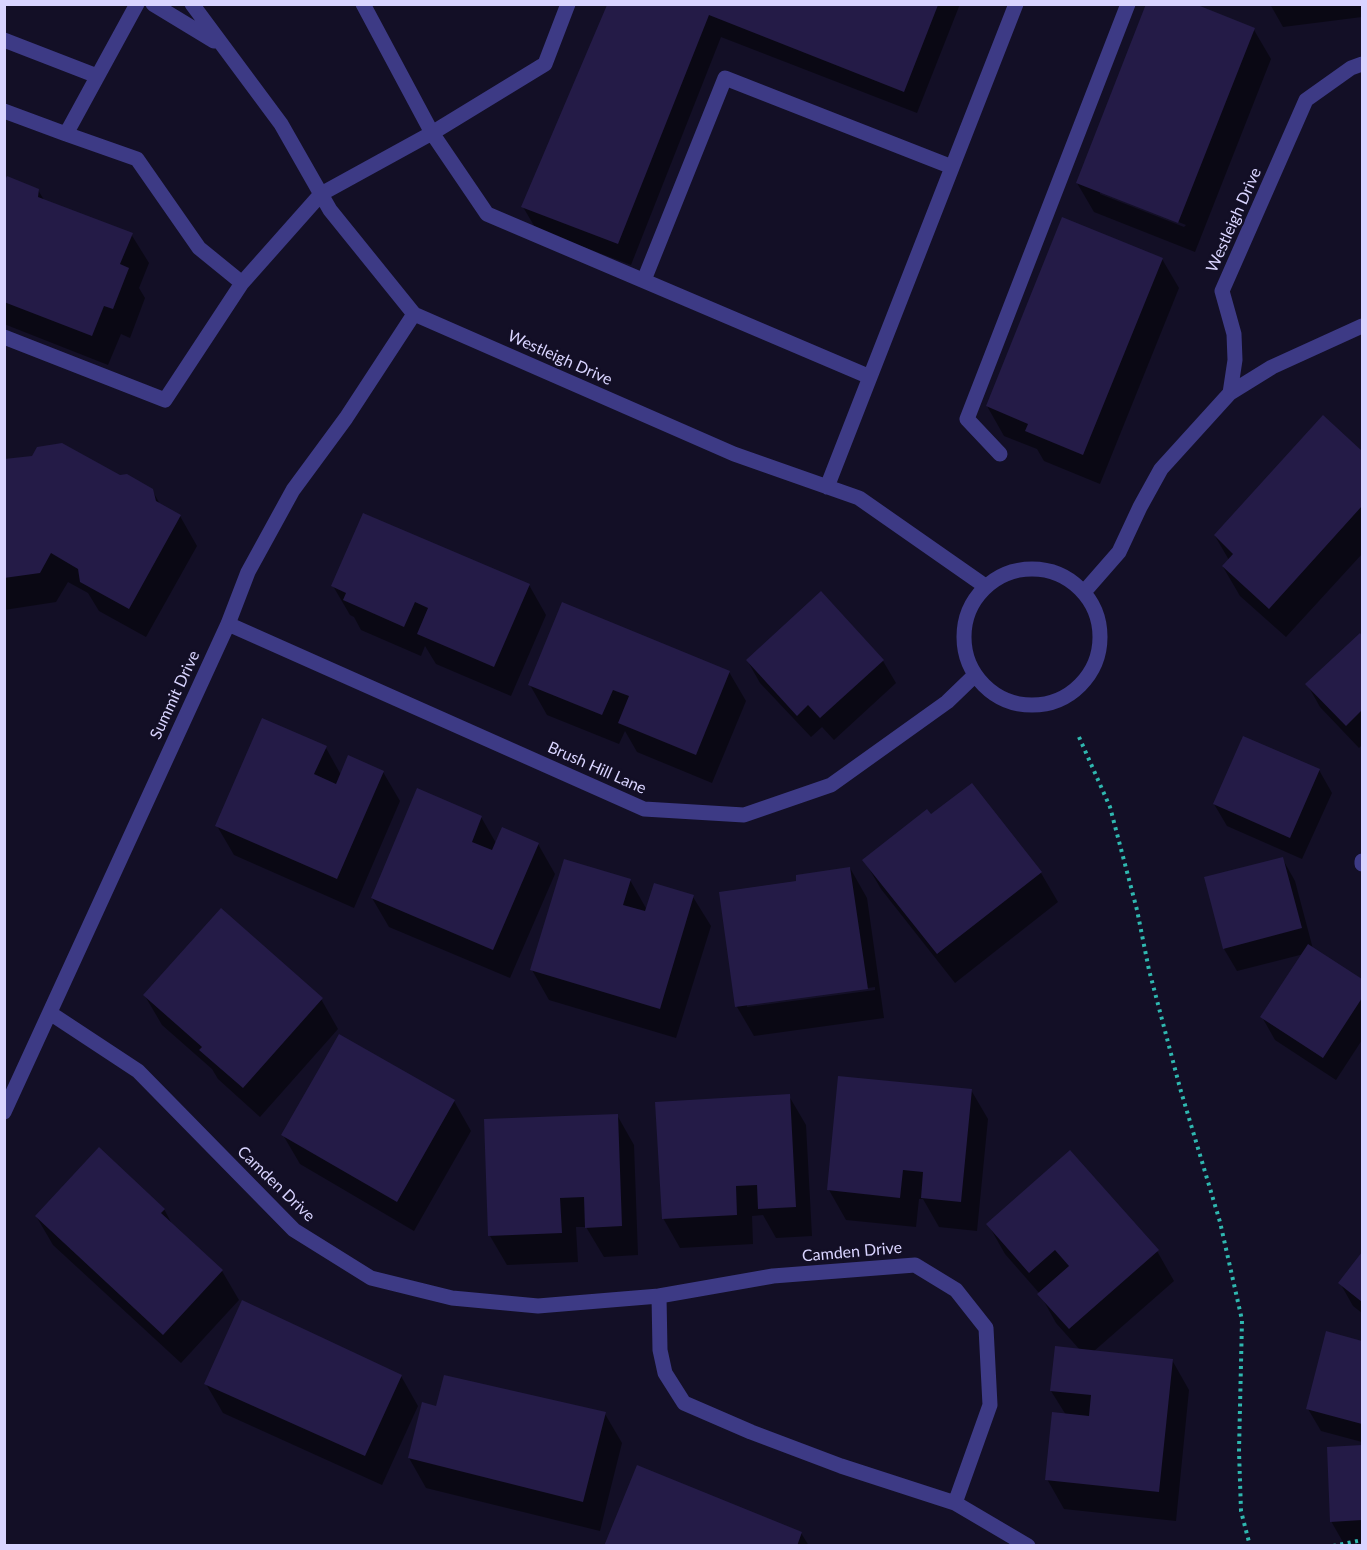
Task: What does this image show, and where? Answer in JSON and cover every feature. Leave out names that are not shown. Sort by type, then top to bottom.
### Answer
[{"type":"street","points":[[66,134],[137,4]]},
{"type":"street","name":"Westleigh Drive","points":[[153,4],[220,44]]},
{"type":"street","name":"Westleigh Drive","points":[[192,4],[281,124],[330,210],[414,314],[734,454],[859,498],[985,586]]},
{"type":"street","points":[[363,4],[432,132],[487,214],[870,376]]},
{"type":"street","points":[[4,337],[165,400],[242,283],[321,194],[432,132],[545,64],[568,4]]},
{"type":"street","points":[[827,487],[1016,4]]},
{"type":"street","points":[[1000,454],[967,419],[1128,4]]},
{"type":"street","points":[[4,40],[97,76]]},
{"type":"street","name":"Westleigh Drive","points":[[1230,393],[1235,360],[1234,334],[1222,291],[1306,100],[1351,68],[1362,64]]},
{"type":"street","points":[[644,280],[725,78],[952,167]]},
{"type":"street","points":[[4,111],[137,159],[199,248],[242,283]]},
{"type":"street","name":"Summit Drive","points":[[4,1112],[228,624],[248,572],[293,490],[346,418],[414,314]]},
{"type":"street","points":[[1084,592],[1119,552],[1161,469],[1230,393],[1272,367],[1362,326]]},
{"type":"street","points":[[1036,568],[1053,572],[1070,580],[1084,592],[1093,606],[1099,623],[1101,640],[1098,657],[1091,672],[1080,686],[1050,704],[1033,706],[1016,704],[1000,698],[986,688],[975,675],[966,658],[963,638],[965,619],[973,601],[985,586],[1000,576],[1018,570],[1036,568]]},
{"type":"street","name":"Brush Hill Lane","points":[[228,624],[644,809],[744,815],[831,785],[947,702],[975,675]]},
{"type":"street","name":"Camden Drive","points":[[50,1013],[138,1071],[294,1230],[371,1278],[452,1298],[538,1306],[659,1296],[773,1276],[915,1264],[956,1290],[986,1328],[990,1405],[955,1503]]},
{"type":"street","points":[[659,1296],[660,1350],[665,1373],[684,1403],[751,1432],[841,1466],[955,1503],[1028,1545]]},
{"type":"path","points":[[1079,737],[1110,807],[1177,1078],[1220,1222],[1242,1320],[1239,1451],[1241,1511],[1250,1545]]},
{"type":"path","points":[[1333,1545],[1362,1540]]},
{"type":"building","points":[[1146,4],[1195,4],[1255,28],[1178,223],[1076,183]]},
{"type":"building","points":[[607,5],[938,5],[904,92],[709,15],[618,244],[521,207]]},
{"type":"building","points":[[7,176],[39,189],[38,197],[133,233],[120,264],[129,268],[113,309],[104,306],[92,336],[4,302],[4,182]]},
{"type":"building","points":[[1062,217],[1163,258],[1083,455],[1025,431],[1028,424],[986,406]]},
{"type":"building","points":[[1323,415],[1362,451],[1362,506],[1269,609],[1222,566],[1233,554],[1214,535]]},
{"type":"building","points":[[62,443],[120,475],[127,474],[153,489],[156,501],[181,515],[129,609],[80,582],[78,569],[51,553],[40,573],[4,578],[4,459],[32,456],[37,447]]},
{"type":"building","points":[[363,513],[530,584],[494,667],[417,634],[428,608],[415,602],[404,627],[343,600],[346,593],[331,586]]},
{"type":"building","points":[[821,591],[884,660],[820,718],[808,705],[797,716],[746,660]]},
{"type":"building","points":[[562,602],[730,671],[696,755],[618,723],[629,696],[613,690],[602,715],[528,685]]},
{"type":"building","points":[[1360,633],[1362,636],[1362,710],[1346,726],[1305,684]]},
{"type":"building","points":[[262,718],[327,746],[314,774],[336,784],[348,755],[384,771],[337,879],[215,826]]},
{"type":"building","points":[[1243,736],[1320,769],[1290,838],[1213,804]]},
{"type":"building","points":[[972,783],[1042,872],[937,954],[862,860],[927,809],[931,814]]},
{"type":"building","points":[[417,788],[482,816],[472,842],[492,850],[502,827],[539,843],[493,950],[371,898]]},
{"type":"building","points":[[1283,857],[1302,928],[1223,949],[1204,877]]},
{"type":"building","points":[[564,859],[631,879],[623,905],[645,911],[654,883],[694,895],[660,1009],[530,970]]},
{"type":"building","points":[[850,867],[868,989],[735,1007],[719,892],[796,881],[796,875]]},
{"type":"building","points":[[221,908],[323,998],[243,1088],[199,1050],[202,1047],[143,995]]},
{"type":"building","points":[[1308,944],[1362,979],[1362,998],[1323,1058],[1260,1017]]},
{"type":"building","points":[[339,1034],[455,1100],[397,1202],[281,1135]]},
{"type":"building","points":[[838,1076],[972,1089],[961,1202],[921,1198],[923,1172],[903,1170],[900,1198],[827,1190]]},
{"type":"building","points":[[790,1094],[796,1207],[758,1209],[757,1185],[736,1186],[737,1215],[662,1219],[655,1102]]},
{"type":"building","points":[[618,1114],[622,1226],[585,1228],[584,1197],[560,1198],[562,1233],[488,1236],[484,1119]]},
{"type":"building","points":[[99,1147],[165,1209],[161,1213],[223,1270],[163,1335],[35,1216]]},
{"type":"building","points":[[1070,1150],[1159,1250],[1069,1329],[1037,1294],[1069,1266],[1055,1250],[1029,1273],[986,1224]]},
{"type":"building","points":[[1362,1252],[1362,1302],[1338,1283]]},
{"type":"building","points":[[242,1300],[402,1375],[365,1456],[204,1384]]},
{"type":"building","points":[[1326,1331],[1362,1341],[1362,1424],[1306,1409]]},
{"type":"building","points":[[1055,1346],[1173,1359],[1159,1492],[1045,1480],[1052,1412],[1089,1416],[1091,1395],[1050,1391]]},
{"type":"building","points":[[444,1375],[606,1412],[583,1502],[408,1458],[422,1402],[436,1406]]},
{"type":"building","points":[[1362,1445],[1362,1520],[1330,1522],[1327,1447]]},
{"type":"building","points":[[637,1465],[802,1532],[797,1546],[604,1546]]}]
